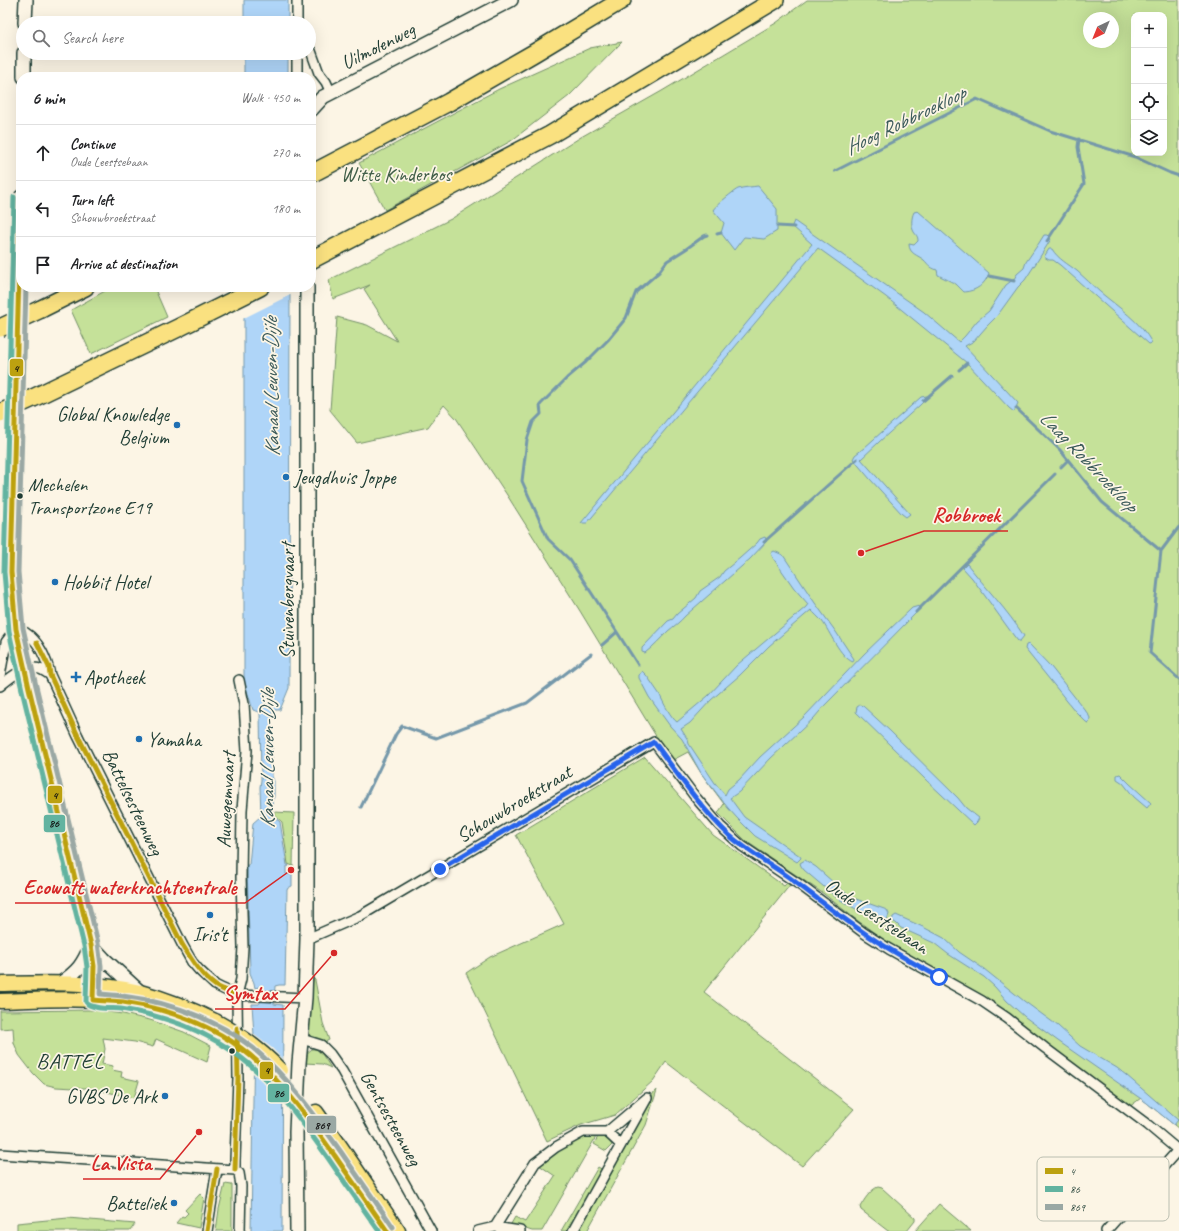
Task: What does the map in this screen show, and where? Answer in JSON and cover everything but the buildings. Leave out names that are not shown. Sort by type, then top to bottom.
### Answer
[{"type":"highway","points":[[316,172],[456,98],[622,0]]},
{"type":"highway","points":[[316,258],[550,135],[775,0]]},
{"type":"highway","points":[[0,328],[75,292]]},
{"type":"highway","points":[[0,413],[250,292]]},
{"type":"main road","points":[[25,16],[26,0]]},
{"type":"main road","name":"Uilmolenweg","points":[[316,104],[322,97],[511,0]]},
{"type":"main road","points":[[24,60],[24,72]]},
{"type":"main road","points":[[18,292],[11,545],[11,572],[16,629],[91,945],[94,961],[93,1000]]},
{"type":"main road","name":"Stuivenbergvaart","points":[[297,1231],[296,1132],[299,1063],[305,998],[307,939],[307,292]]},
{"type":"main road","points":[[61,983],[77,971],[83,964],[91,945]]},
{"type":"main road","points":[[91,945],[113,968],[140,992]]},
{"type":"main road","points":[[0,984],[61,983],[94,985],[140,992],[190,1009],[246,1052],[287,1091],[316,1128],[387,1231]]},
{"type":"main road","points":[[0,1001],[93,1000],[126,1003],[149,1008],[192,1022],[232,1030],[262,1053],[290,1080],[316,1112],[398,1231]]},
{"type":"street","points":[[297,0],[297,16]]},
{"type":"street","points":[[297,60],[297,72]]},
{"type":"street","points":[[314,60],[319,73],[326,82],[331,93]]},
{"type":"street","points":[[0,676],[6,642],[16,629]]},
{"type":"street","name":"Battelsesteenweg","points":[[16,629],[26,633],[37,643],[49,667],[50,675],[78,736],[182,944],[196,966],[216,985],[237,995],[305,998]]},
{"type":"street","points":[[0,686],[10,678],[26,670],[35,668],[40,669],[50,675]]},
{"type":"street","name":"Auwegemvaart","points":[[239,680],[244,704],[247,751],[242,829],[241,877],[243,947],[241,979],[237,995],[238,1091],[235,1170],[239,1174],[240,1186],[240,1231]]},
{"type":"street","name":"Schouwbroekstraat","points":[[307,939],[360,916],[654,742]]},
{"type":"street","name":"Oude Leestsebaan","points":[[654,742],[696,798],[720,826],[742,846],[774,867],[864,933],[889,949],[982,1001],[1148,1125],[1178,1151]]},
{"type":"street","name":"Gentsesteenweg","points":[[302,1039],[321,1045],[330,1054],[342,1071],[431,1231]]},
{"type":"street","points":[[495,1227],[535,1163],[556,1147],[583,1132],[608,1132],[647,1098],[573,1231]]},
{"type":"street","points":[[608,1132],[621,1145]]},
{"type":"street","points":[[1169,1161],[1178,1151]]},
{"type":"street","points":[[0,1154],[235,1170]]},
{"type":"street","points":[[207,1231],[217,1169]]},
{"type":"street","points":[[1106,1231],[1115,1221]]},
{"type":"street","points":[[478,1231],[495,1227],[520,1231]]},
{"type":"green space","points":[[807,0],[1179,0],[1179,1129],[1141,1098],[1129,1107],[1007,1016],[946,974],[887,942],[824,894],[747,842],[718,813],[724,804],[701,773],[688,752],[673,760],[665,751],[507,495],[456,418],[444,405],[428,427],[357,443],[330,410],[337,317],[367,325],[397,341],[364,289],[370,285],[333,299],[329,280],[451,219],[581,137],[776,23]]},
{"type":"green space","name":"Witte Kinderbos","points":[[622,42],[569,96],[511,141],[385,210],[359,163],[499,89],[590,48]]},
{"type":"green space","points":[[103,292],[156,292],[167,317],[91,354],[71,310]]},
{"type":"green space","points":[[645,757],[713,835],[784,886],[787,883],[790,885],[704,992],[854,1109],[802,1166],[666,1062],[653,1081],[615,1115],[581,1125],[547,1141],[466,973],[490,957],[564,924],[516,835]]},
{"type":"green space","points":[[274,812],[294,813],[293,866],[288,864],[282,822],[274,815]]},
{"type":"green space","points":[[313,978],[315,980],[323,1023],[329,1040],[323,1043],[310,1037],[308,1033]]},
{"type":"green space","points":[[90,1010],[123,1014],[150,1020],[184,1032],[211,1046],[207,1062],[156,1039],[153,1047],[135,1042],[103,1038],[105,1049],[102,1064],[113,1066],[112,1070],[122,1072],[121,1077],[139,1081],[134,1098],[89,1088],[56,1087],[44,1084],[19,1055],[14,1043],[13,1028],[0,1029],[0,1011]]},
{"type":"green space","points":[[312,1049],[316,1049],[322,1054],[331,1068],[322,1064],[305,1063],[306,1054]]},
{"type":"green space","points":[[657,1090],[646,1125],[587,1231],[579,1231],[640,1121],[654,1092]]},
{"type":"green space","points":[[597,1135],[542,1231],[532,1231],[511,1224],[515,1217],[525,1222],[555,1176],[539,1165],[555,1150],[583,1137]]},
{"type":"green space","points":[[599,1135],[607,1138],[612,1145],[606,1151],[594,1144]]},
{"type":"green space","points":[[598,1167],[603,1170],[568,1231],[561,1231]]},
{"type":"green space","points":[[225,1184],[232,1185],[232,1231],[216,1231],[219,1209]]},
{"type":"green space","points":[[878,1187],[882,1188],[915,1218],[915,1221],[907,1231],[888,1231],[861,1210],[860,1207],[870,1192]]},
{"type":"green space","points":[[200,1194],[204,1198],[199,1228],[176,1223],[182,1216],[184,1217],[188,1213],[185,1210]]},
{"type":"green space","points":[[939,1204],[971,1231],[915,1231]]},
{"type":"green space","points":[[68,1218],[135,1224],[130,1231],[17,1231],[17,1223]]},
{"type":"water","points":[[244,0],[288,0],[288,16],[244,16]]},
{"type":"water","points":[[244,60],[288,60],[288,72],[244,72]]},
{"type":"water","points":[[758,186],[777,209],[777,231],[764,239],[744,237],[734,250],[721,233],[724,223],[713,210],[725,198],[738,189]]},
{"type":"water","points":[[918,211],[989,273],[980,287],[964,292],[956,284],[938,275],[937,270],[910,250],[909,244],[914,245],[918,241],[912,228],[912,220],[914,212]]},
{"type":"water","points":[[794,221],[924,312],[959,342],[977,321],[989,311],[1006,285],[1024,268],[1026,262],[1044,235],[1047,235],[1051,239],[1025,280],[1018,287],[997,316],[974,341],[965,346],[1018,403],[1014,412],[967,363],[886,297],[818,248],[587,523],[581,523],[812,244],[792,226]]},
{"type":"water","points":[[1049,249],[1052,249],[1060,259],[1077,271],[1129,315],[1142,328],[1152,343],[1149,344],[1060,265],[1053,260],[1049,260],[1044,257]]},
{"type":"water","name":"Kanaal Leuven-Dijle","points":[[244,292],[290,292],[289,688],[280,710],[275,710],[272,712],[272,776],[274,781],[274,797],[272,801],[273,816],[280,822],[287,865],[289,865],[286,867],[286,874],[292,874],[292,886],[287,890],[285,985],[275,986],[274,1004],[283,1005],[282,1231],[251,1231],[254,1035],[252,1004],[259,1004],[262,1000],[262,990],[259,987],[255,988],[250,973],[247,865],[249,865],[253,823],[261,816],[261,780],[260,712],[253,710],[244,681]]},
{"type":"water","points":[[927,396],[920,405],[861,459],[910,514],[906,517],[853,459],[855,455],[921,397]]},
{"type":"water","points":[[765,537],[767,541],[750,559],[645,653],[642,652],[642,648],[668,621],[673,619],[696,598],[700,591],[720,577],[724,571],[760,539]]},
{"type":"water","points":[[774,551],[783,555],[854,659],[853,662],[844,655],[822,621],[811,610],[769,646],[740,675],[711,700],[690,723],[681,729],[689,744],[715,783],[725,795],[728,789],[739,780],[760,757],[804,717],[864,654],[912,608],[919,606],[917,612],[814,718],[771,758],[739,792],[730,798],[744,817],[800,856],[801,858],[797,862],[755,836],[728,808],[701,773],[682,739],[670,726],[649,697],[639,678],[642,671],[647,676],[660,695],[670,714],[677,722],[708,696],[737,665],[806,607],[808,604],[794,588],[773,558],[771,553]]},
{"type":"water","points":[[967,564],[1004,608],[1024,636],[1020,641],[1018,641],[1014,636],[963,568]]},
{"type":"water","points":[[1029,644],[1051,667],[1088,714],[1090,718],[1089,723],[1075,711],[1025,649],[1026,645]]},
{"type":"water","points":[[860,705],[863,706],[890,731],[958,798],[966,808],[979,818],[974,825],[856,712],[857,707]]},
{"type":"water","points":[[1120,774],[1151,803],[1147,808],[1134,797],[1123,783],[1117,779],[1117,775]]},
{"type":"water","points":[[805,860],[816,867],[843,891],[856,899],[887,910],[889,914],[887,920],[863,913],[837,898],[804,870],[800,863]]},
{"type":"water","points":[[896,915],[944,938],[959,952],[984,969],[1058,1026],[1080,1046],[1126,1075],[1178,1120],[1174,1125],[1147,1103],[1025,1017],[984,977],[948,954],[934,943],[901,928],[892,921],[893,917]]},
{"type":"pier","points":[[242,292],[292,292],[292,294],[242,319]]},
{"type":"pier","points":[[252,1033],[272,1048],[285,1062],[284,1104],[251,1070]]},
{"type":"waterway","name":"Hoog Robbroekloop","points":[[835,171],[977,99],[1050,131],[1135,157],[1179,176]]},
{"type":"waterway","name":"Hoog Robbroekloop","points":[[1047,241],[1084,184],[1078,147],[1079,139]]},
{"type":"waterway","points":[[777,226],[794,227]]},
{"type":"waterway","points":[[717,234],[721,233]]},
{"type":"waterway","points":[[602,645],[617,632],[570,560],[548,539],[522,481],[527,440],[533,422],[541,414],[540,405],[608,340],[626,318],[636,292],[659,272],[667,261],[707,235]]},
{"type":"waterway","name":"Hoog Robbroekloop","points":[[989,276],[1014,281]]},
{"type":"waterway","points":[[959,370],[967,363]]},
{"type":"waterway","points":[[923,401],[952,376]]},
{"type":"waterway","name":"Laag Robbroekloop","points":[[1016,408],[1060,450],[1102,502],[1161,551],[1150,653],[1179,679]]},
{"type":"waterway","points":[[764,542],[857,459]]},
{"type":"waterway","points":[[1061,467],[1068,460]]},
{"type":"waterway","points":[[916,612],[1055,474]]},
{"type":"waterway","points":[[1161,551],[1179,527]]},
{"type":"waterway","points":[[617,632],[638,665]]},
{"type":"waterway","points":[[361,807],[396,734],[402,726],[436,738],[527,703],[591,654]]},
{"type":"transit line","name":"86","points":[[14,197],[4,572],[9,631],[84,946],[87,967],[86,1002],[92,1006],[133,1011],[159,1017],[183,1025],[207,1036],[235,1053],[266,1079],[292,1109],[379,1231]]},
{"type":"transit line","name":"4","points":[[18,292],[11,572],[16,629],[91,945],[94,966],[93,1000],[136,1004],[174,1014],[198,1023],[239,1046],[255,1059],[298,1105],[387,1231]]},
{"type":"transit line","name":"869","points":[[26,292],[18,572],[23,628],[98,943],[101,966],[100,994],[141,999],[181,1009],[219,1026],[253,1048],[278,1071],[311,1110],[393,1227]]},
{"type":"transit line","name":"4","points":[[37,643],[49,667],[50,675],[78,736],[182,944],[201,972],[211,982],[216,986],[237,995]]},
{"type":"transit line","name":"4","points":[[235,1170],[238,1078],[237,1028]]},
{"type":"transit line","name":"4","points":[[207,1231],[217,1169]]},
{"type":"place","name":"Global Knowledge Belgium","points":[[177,425]]},
{"type":"place","name":"Jeugdhuis Joppe","points":[[286,477]]},
{"type":"place","name":"Mechelen Transportzone E19","points":[[20,496]]},
{"type":"place","name":"Robbroek","points":[[861,553]]},
{"type":"place","name":"Hobbit Hotel","points":[[55,582]]},
{"type":"place","name":"Apotheek","points":[[76,677]]},
{"type":"place","name":"Yamaha","points":[[139,739]]},
{"type":"place","name":"Ecowatt waterkrachtcentrale","points":[[291,870]]},
{"type":"place","name":"Iris't","points":[[210,915]]},
{"type":"place","name":"Symtax","points":[[334,953]]},
{"type":"place","name":"GVBS De Ark","points":[[165,1096]]},
{"type":"place","name":"La Vista","points":[[199,1132]]},
{"type":"place","name":"Batteliek","points":[[174,1203]]},
{"type":"district","name":"BATTEL","points":[[70,1061]]},
{"type":"route","points":[[440,869],[654,742],[696,798],[730,836],[800,885],[864,933],[939,977]]}]
